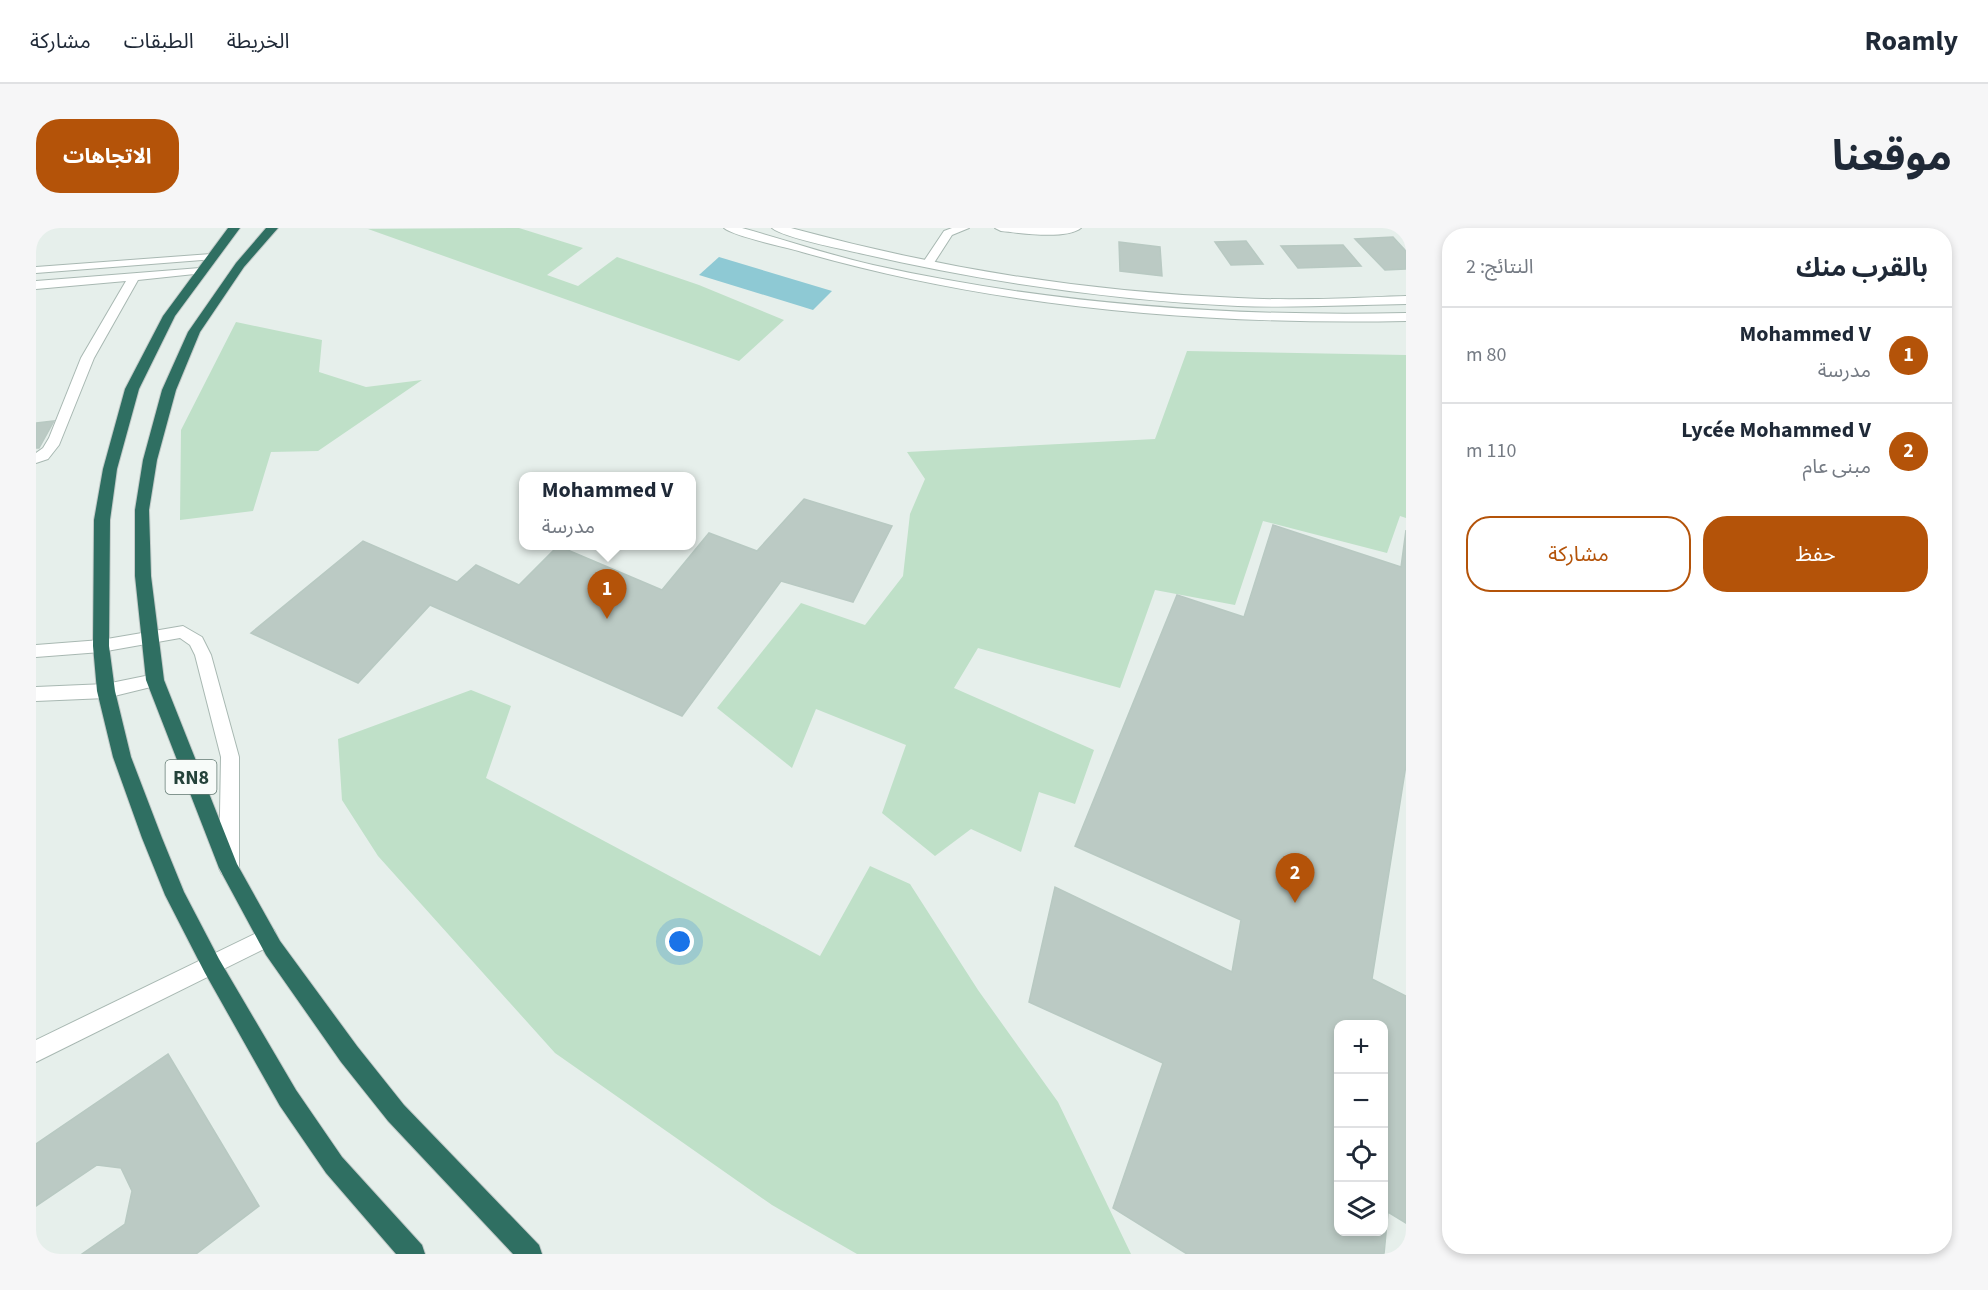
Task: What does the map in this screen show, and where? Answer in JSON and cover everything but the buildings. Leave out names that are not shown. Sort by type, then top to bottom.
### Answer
[{"type":"highway","name":"RN8","points":[[234,228],[169,315],[132,389],[110,469],[102,520],[101,646],[106,691],[122,757],[152,838],[175,895],[212,966],[288,1098],[334,1165],[412,1254]]},
{"type":"highway","name":"RN8","points":[[272,228],[240,266],[194,332],[169,390],[150,460],[142,510],[142,576],[155,680],[229,868],[273,948],[349,1054],[396,1113],[530,1254]]},
{"type":"street","points":[[730,228],[871,268],[1028,297],[1213,316],[1318,319],[1406,318]]},
{"type":"street","points":[[778,228],[880,256],[1026,282],[1204,300],[1305,303],[1406,300]]},
{"type":"street","points":[[928,264],[948,233],[963,228]]},
{"type":"street","points":[[1001,228],[1046,231],[1075,228]]},
{"type":"street","points":[[36,270],[206,264]]},
{"type":"street","points":[[36,285],[134,277],[206,264]]},
{"type":"street","points":[[36,459],[53,445],[75,382],[105,322],[134,277]]},
{"type":"street","points":[[36,651],[101,646],[183,632],[196,641],[203,655],[230,758],[229,868]]},
{"type":"street","points":[[36,694],[106,691],[155,680]]},
{"type":"street","points":[[36,1051],[267,937]]},
{"type":"green space","points":[[519,228],[583,248],[547,275],[578,286],[617,257],[699,285],[784,320],[739,361],[368,229]]},
{"type":"green space","points":[[236,322],[322,340],[319,372],[366,387],[422,380],[318,451],[271,452],[253,511],[180,520],[181,430]]},
{"type":"green space","points":[[1187,351],[1406,355],[1406,518],[1400,516],[1387,553],[1263,521],[1235,605],[1155,590],[1120,688],[978,648],[954,688],[1094,750],[1075,804],[1039,792],[1021,852],[971,829],[935,856],[882,813],[906,745],[816,709],[792,768],[717,708],[801,603],[865,625],[903,576],[910,514],[925,479],[907,452],[1155,439]]},
{"type":"green space","points":[[471,690],[511,706],[486,778],[820,956],[870,866],[910,884],[978,990],[1058,1102],[1131,1254],[857,1254],[772,1205],[555,1053],[378,856],[342,800],[338,739]]},
{"type":"water","points":[[719,257],[832,291],[813,310],[699,275]]},
{"type":"place","name":"Mohammed V","points":[[607,619]]},
{"type":"place","name":"Lycée Mohammed V","points":[[1295,903]]}]
